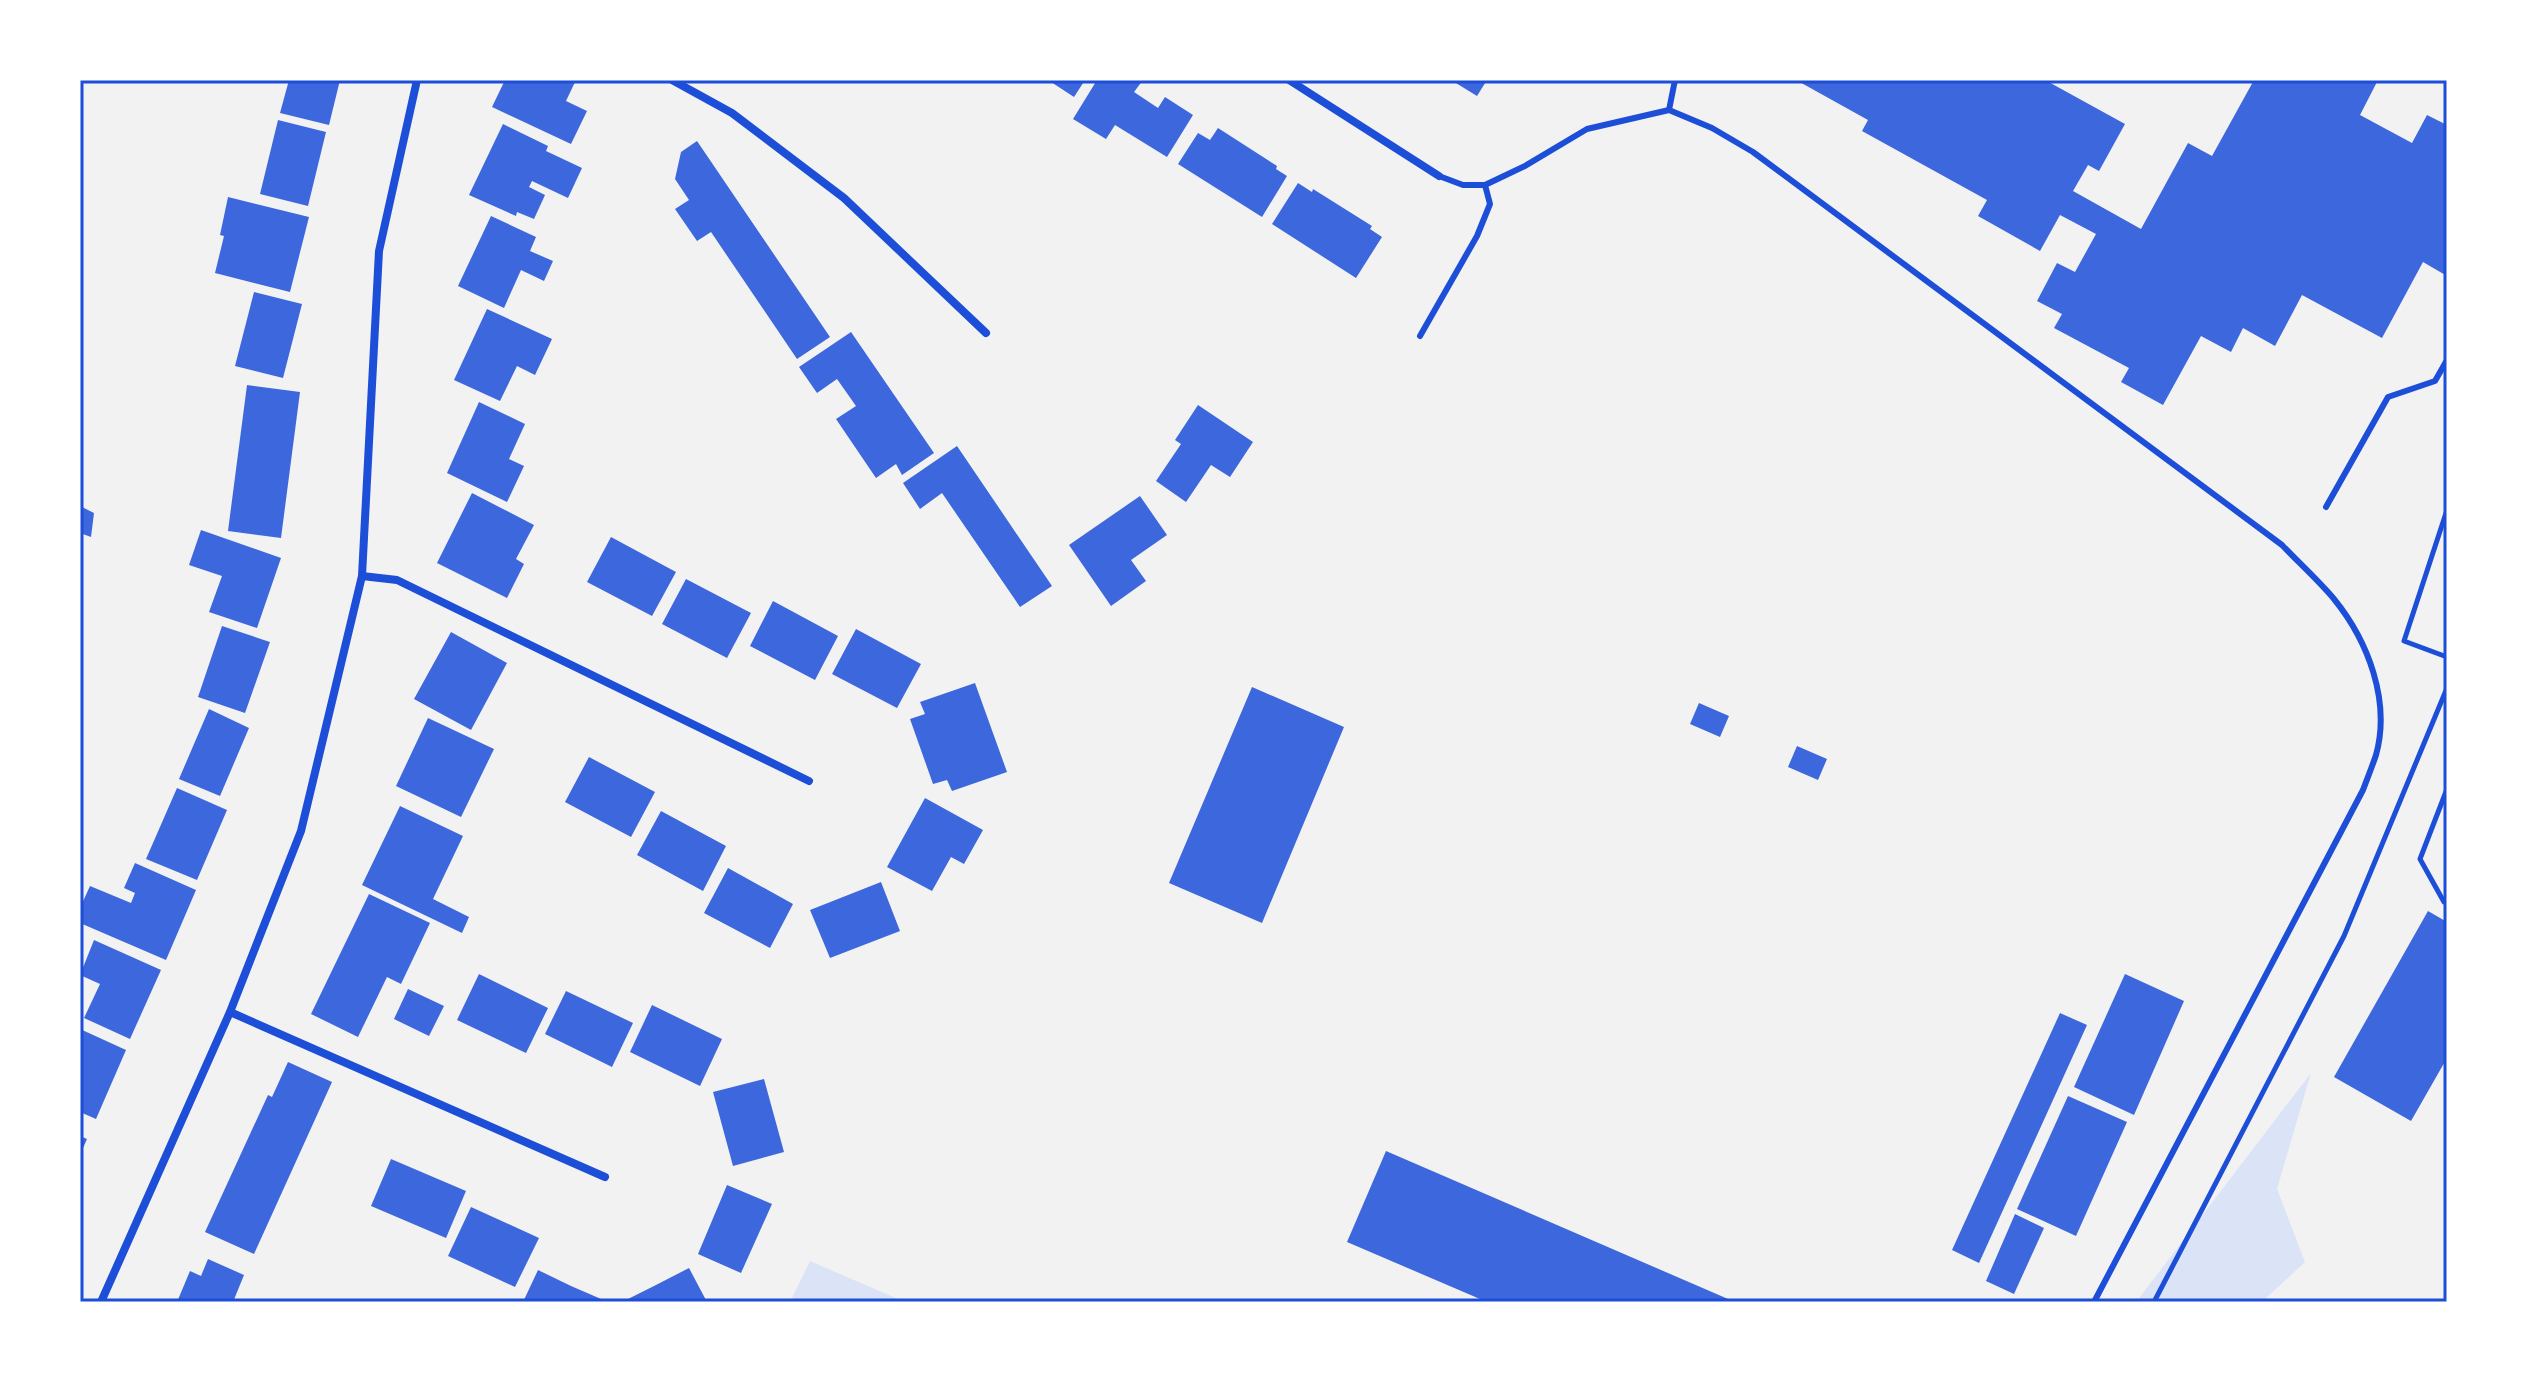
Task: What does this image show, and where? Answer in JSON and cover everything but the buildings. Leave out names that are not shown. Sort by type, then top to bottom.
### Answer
[{"type":"street","points":[[101,1302],[230,1012],[301,831],[362,576],[379,251],[417,80]]},
{"type":"street","points":[[672,80],[732,113],[844,198],[986,333]]},
{"type":"street","points":[[1289,80],[1439,176]]},
{"type":"street","points":[[362,576],[397,580],[809,781]]},
{"type":"street","points":[[230,1012],[605,1177]]},
{"type":"lane","points":[[1669,110],[1675,80]]},
{"type":"lane","points":[[1439,176],[1463,185],[1485,185],[1516,171],[1587,129],[1669,110],[1712,128],[1753,152],[2282,545],[2334,599],[2364,645],[2379,696],[2379,718],[2377,753],[2363,790],[2094,1302]]},
{"type":"lane","points":[[1420,336],[1477,236],[1490,204],[1485,185]]},
{"type":"lane","points":[[2326,507],[2388,397],[2435,381],[2447,360]]},
{"type":"path","points":[[2447,510],[2404,641],[2447,657]]},
{"type":"path","points":[[2154,1302],[2344,936],[2447,688]]},
{"type":"path","points":[[2444,902],[2420,859],[2447,789]]},
{"type":"shaded area","points":[[2311,1073],[2277,1189],[2305,1262],[2262,1302],[2136,1302]]},
{"type":"shaded area","points":[[810,1261],[905,1302],[790,1302]]}]
